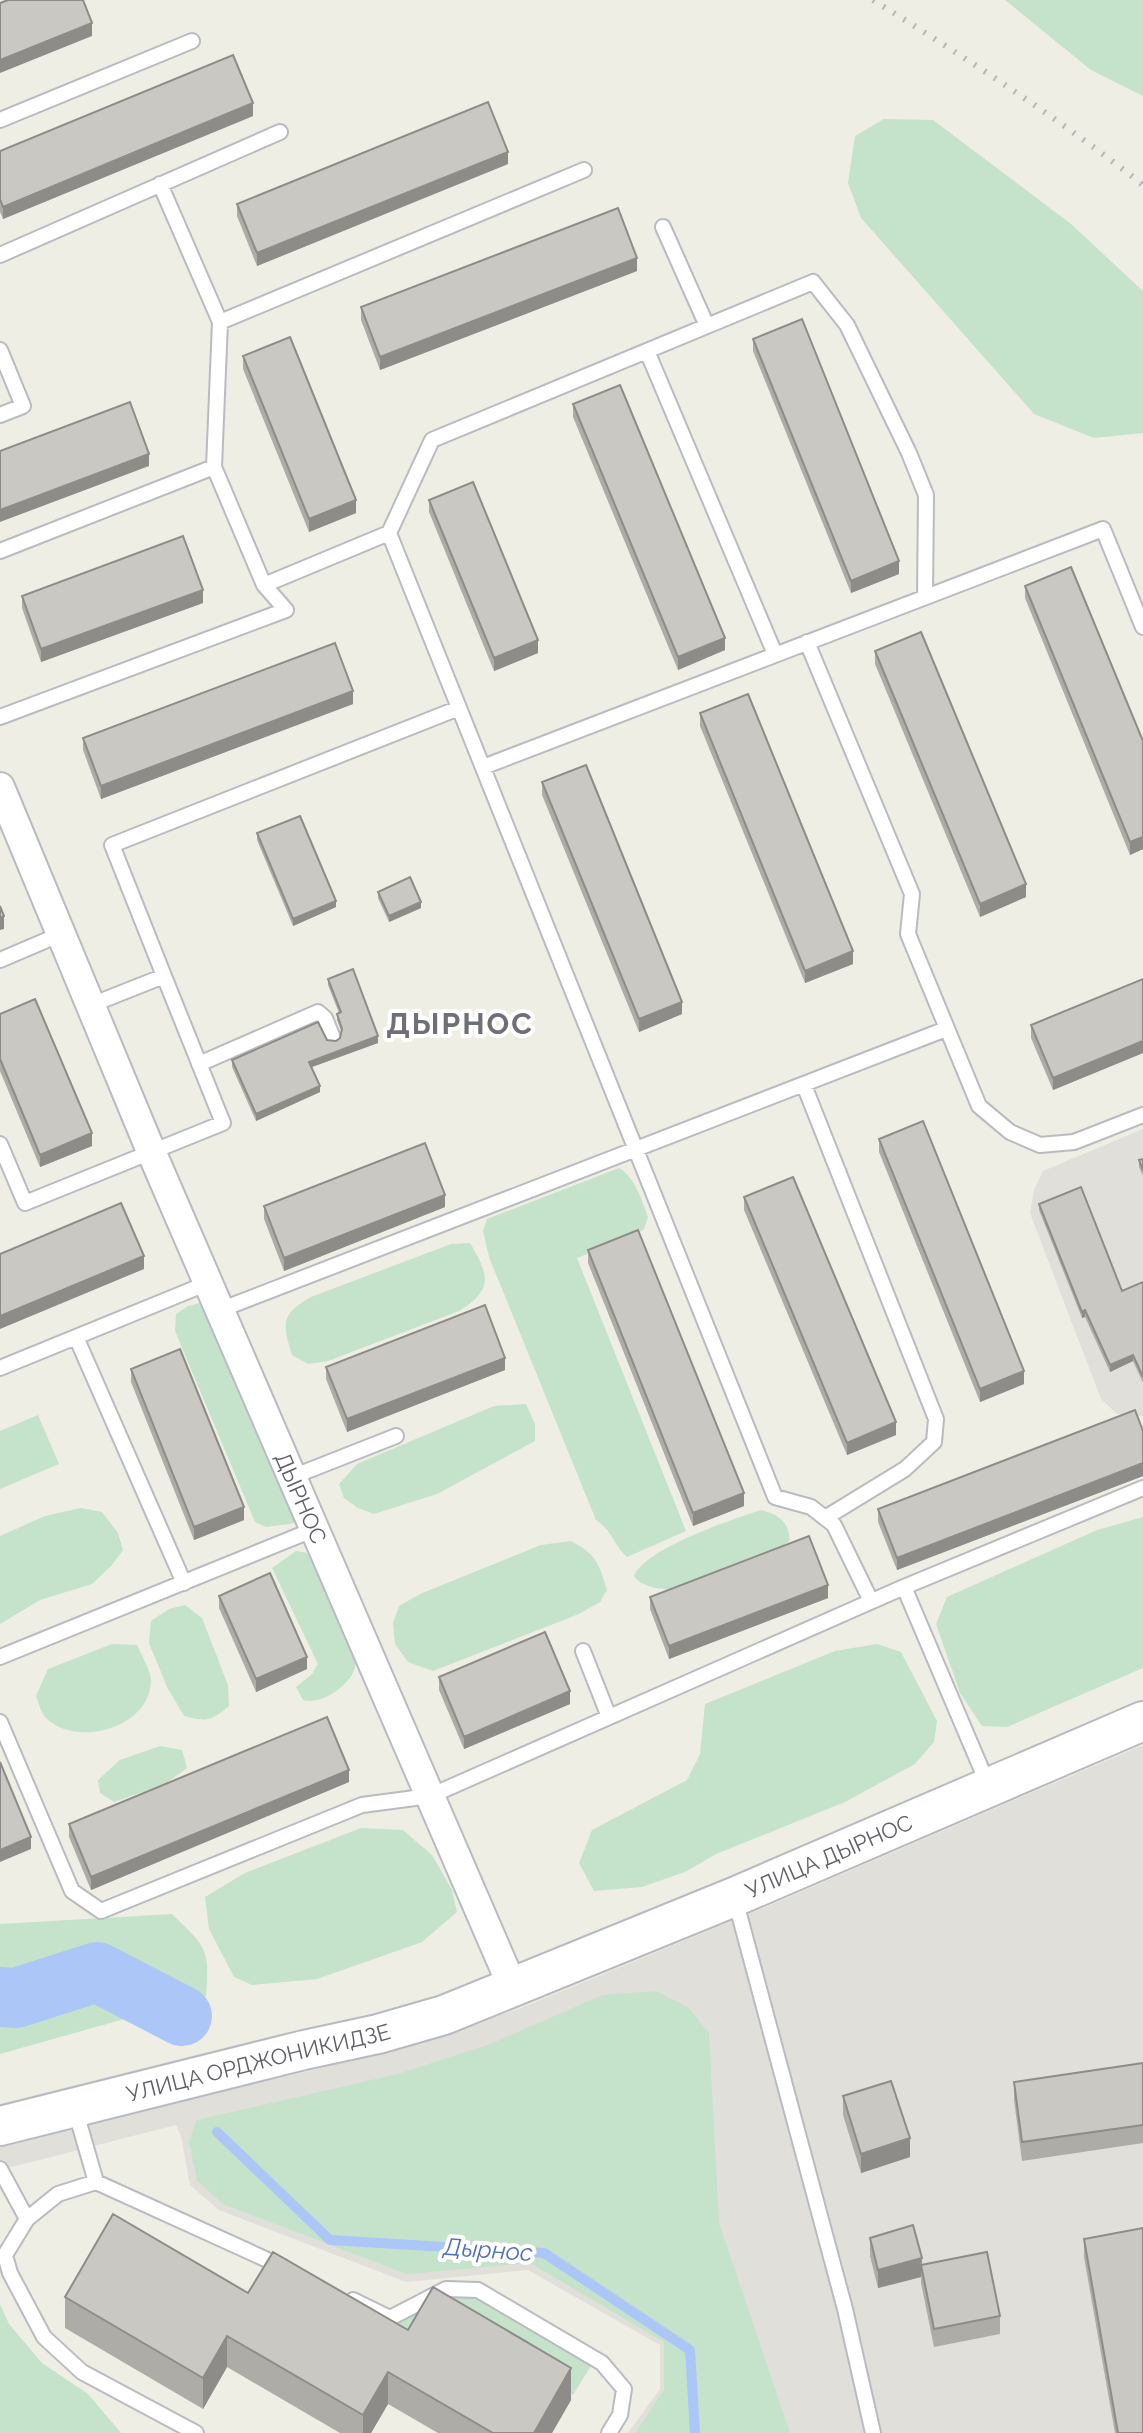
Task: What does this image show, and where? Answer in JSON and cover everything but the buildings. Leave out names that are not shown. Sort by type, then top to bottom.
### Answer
[{"type":"main road","name":"УЛИЦА ДЫРНОС","points":[[513,1988],[734,1897],[1143,1721]]},
{"type":"main road","name":"УЛИЦА ОРДЖОНИКИДЗЕ","points":[[0,2126],[378,2034],[444,2015],[513,1988]]},
{"type":"street","name":"ДЫРНОС","points":[[0,787],[151,1151],[513,1988]]},
{"type":"lane","points":[[0,120],[192,41]]},
{"type":"lane","points":[[0,255],[280,132]]},
{"type":"lane","points":[[220,322],[584,170]]},
{"type":"lane","points":[[0,717],[286,610],[264,585],[214,467],[220,322],[160,184]]},
{"type":"lane","points":[[663,227],[707,326]]},
{"type":"lane","points":[[264,585],[389,533],[432,440],[813,282],[847,325],[926,495],[925,597]]},
{"type":"lane","points":[[0,350],[23,406],[0,415]]},
{"type":"lane","points":[[647,351],[775,654]]},
{"type":"lane","points":[[0,551],[214,467]]},
{"type":"lane","points":[[483,767],[1103,529],[1143,627]]},
{"type":"lane","points":[[389,533],[775,1497],[811,1507],[834,1525],[871,1601]]},
{"type":"lane","points":[[807,642],[912,894],[908,934],[979,1106],[1010,1132],[1040,1145],[1074,1142],[1143,1115]]},
{"type":"lane","points":[[0,1144],[25,1203],[223,1123],[112,845],[459,708]]},
{"type":"lane","points":[[0,960],[61,934]]},
{"type":"lane","points":[[91,1005],[164,976]]},
{"type":"lane","points":[[199,1064],[318,1012],[325,1018],[333,1038]]},
{"type":"lane","points":[[220,1310],[946,1029]]},
{"type":"lane","points":[[804,1085],[936,1419],[934,1442],[905,1469],[825,1518]]},
{"type":"lane","points":[[0,1368],[208,1283]]},
{"type":"lane","points":[[76,1337],[184,1583]]},
{"type":"lane","points":[[292,1477],[396,1436]]},
{"type":"lane","points":[[0,1722],[72,1891],[101,1911],[362,1805],[430,1796],[871,1601],[1143,1488]]},
{"type":"lane","points":[[0,1657],[315,1529]]},
{"type":"lane","points":[[904,1587],[989,1788]]},
{"type":"lane","points":[[583,1651],[609,1717]]},
{"type":"lane","points":[[734,1897],[845,2309],[873,2433]]},
{"type":"lane","points":[[75,2107],[96,2182]]},
{"type":"lane","points":[[0,2169],[27,2219]]},
{"type":"lane","points":[[196,2433],[82,2372],[44,2337],[10,2273],[5,2255],[27,2219],[58,2194],[96,2182],[303,2276]]},
{"type":"lane","points":[[342,2294],[390,2318],[446,2289],[478,2290],[602,2363],[624,2389],[620,2415],[609,2433]]},
{"type":"shaded area","points":[[1143,1129],[1143,1416],[1117,1414],[1101,1399],[1030,1213],[1034,1190],[1043,1171]]},
{"type":"shaded area","points":[[1143,1745],[1143,2433],[628,2433],[660,2389],[660,2345],[528,2270],[406,2282],[219,2210],[190,2185],[176,2125],[0,2170],[0,2146],[383,2053],[521,2008]]},
{"type":"green space","points":[[1005,0],[1143,0],[1143,96],[1091,70]]},
{"type":"green space","points":[[884,119],[933,120],[1071,224],[1143,291],[1143,433],[1094,438],[1034,414],[861,218],[848,183],[855,136]]},
{"type":"green space","points":[[619,1168],[634,1183],[640,1197],[648,1217],[644,1229],[577,1258],[686,1531],[627,1557],[606,1528],[596,1520],[489,1257],[483,1231],[487,1219]]},
{"type":"green space","points":[[470,1243],[481,1264],[485,1281],[478,1296],[459,1311],[328,1361],[308,1364],[292,1355],[286,1320],[301,1303],[451,1244]]},
{"type":"green space","points":[[203,1302],[296,1523],[266,1527],[255,1522],[175,1331],[176,1314],[188,1306]]},
{"type":"green space","points":[[526,1404],[535,1424],[535,1441],[437,1494],[374,1514],[344,1498],[339,1484],[357,1464],[494,1406]]},
{"type":"green space","points":[[38,1415],[59,1464],[0,1489],[0,1431]]},
{"type":"green space","points":[[81,1508],[102,1512],[118,1533],[123,1550],[92,1584],[40,1600],[0,1624],[0,1536],[45,1516]]},
{"type":"green space","points":[[761,1510],[782,1520],[789,1533],[790,1540],[769,1554],[731,1570],[668,1589],[644,1585],[634,1576],[641,1566],[671,1546]]},
{"type":"green space","points":[[1143,1517],[1143,1668],[1007,1727],[982,1726],[960,1693],[936,1624],[947,1597],[1097,1530]]},
{"type":"green space","points":[[571,1541],[586,1550],[599,1566],[607,1590],[600,1602],[579,1614],[433,1671],[408,1662],[395,1644],[393,1623],[399,1606],[420,1594],[541,1545]]},
{"type":"green space","points":[[296,1551],[307,1553],[353,1646],[355,1656],[354,1670],[338,1690],[310,1701],[303,1700],[296,1687],[312,1674],[318,1664],[272,1568]]},
{"type":"green space","points":[[185,1605],[202,1618],[228,1685],[229,1706],[208,1719],[184,1716],[167,1687],[149,1643],[151,1621],[169,1609]]},
{"type":"green space","points":[[112,1644],[137,1645],[148,1667],[151,1681],[148,1697],[139,1710],[126,1721],[94,1732],[61,1728],[47,1719],[36,1696],[48,1669]]},
{"type":"green space","points":[[877,1644],[901,1652],[937,1721],[934,1742],[915,1764],[845,1802],[716,1854],[685,1872],[642,1887],[594,1891],[579,1863],[592,1830],[687,1780],[700,1754],[705,1704],[835,1651]]},
{"type":"green space","points":[[160,1746],[182,1750],[187,1768],[165,1784],[114,1802],[100,1793],[98,1780],[120,1760]]},
{"type":"green space","points":[[361,1828],[403,1830],[432,1855],[452,1890],[457,1912],[422,1942],[317,1979],[252,1985],[234,1977],[209,1929],[205,1897],[245,1873]]},
{"type":"green space","points":[[172,1914],[203,1949],[207,1968],[206,1996],[0,2054],[0,1924]]},
{"type":"green space","points":[[655,1991],[689,2008],[709,2033],[719,2223],[790,2433],[635,2433],[664,2390],[664,2342],[530,2263],[407,2274],[223,2204],[197,2181],[189,2141],[197,2120],[398,2074],[490,2044],[603,1995]]},
{"type":"green space","points":[[456,2295],[480,2298],[591,2366],[573,2395],[432,2313],[417,2335],[395,2322],[437,2300]]},
{"type":"green space","points":[[0,2304],[9,2324],[42,2363],[88,2394],[121,2433],[0,2433]]},
{"type":"waterway","name":"Дырнос","points":[[0,1997],[16,1998],[97,1972],[182,2016]]},
{"type":"waterway","name":"Дырнос","points":[[217,2132],[330,2240],[544,2253],[690,2350],[695,2433]]},
{"type":"railway","points":[[873,0],[1011,89],[1143,185]]},
{"type":"district","name":"ДЫРНОС","points":[[460,1024]]}]
